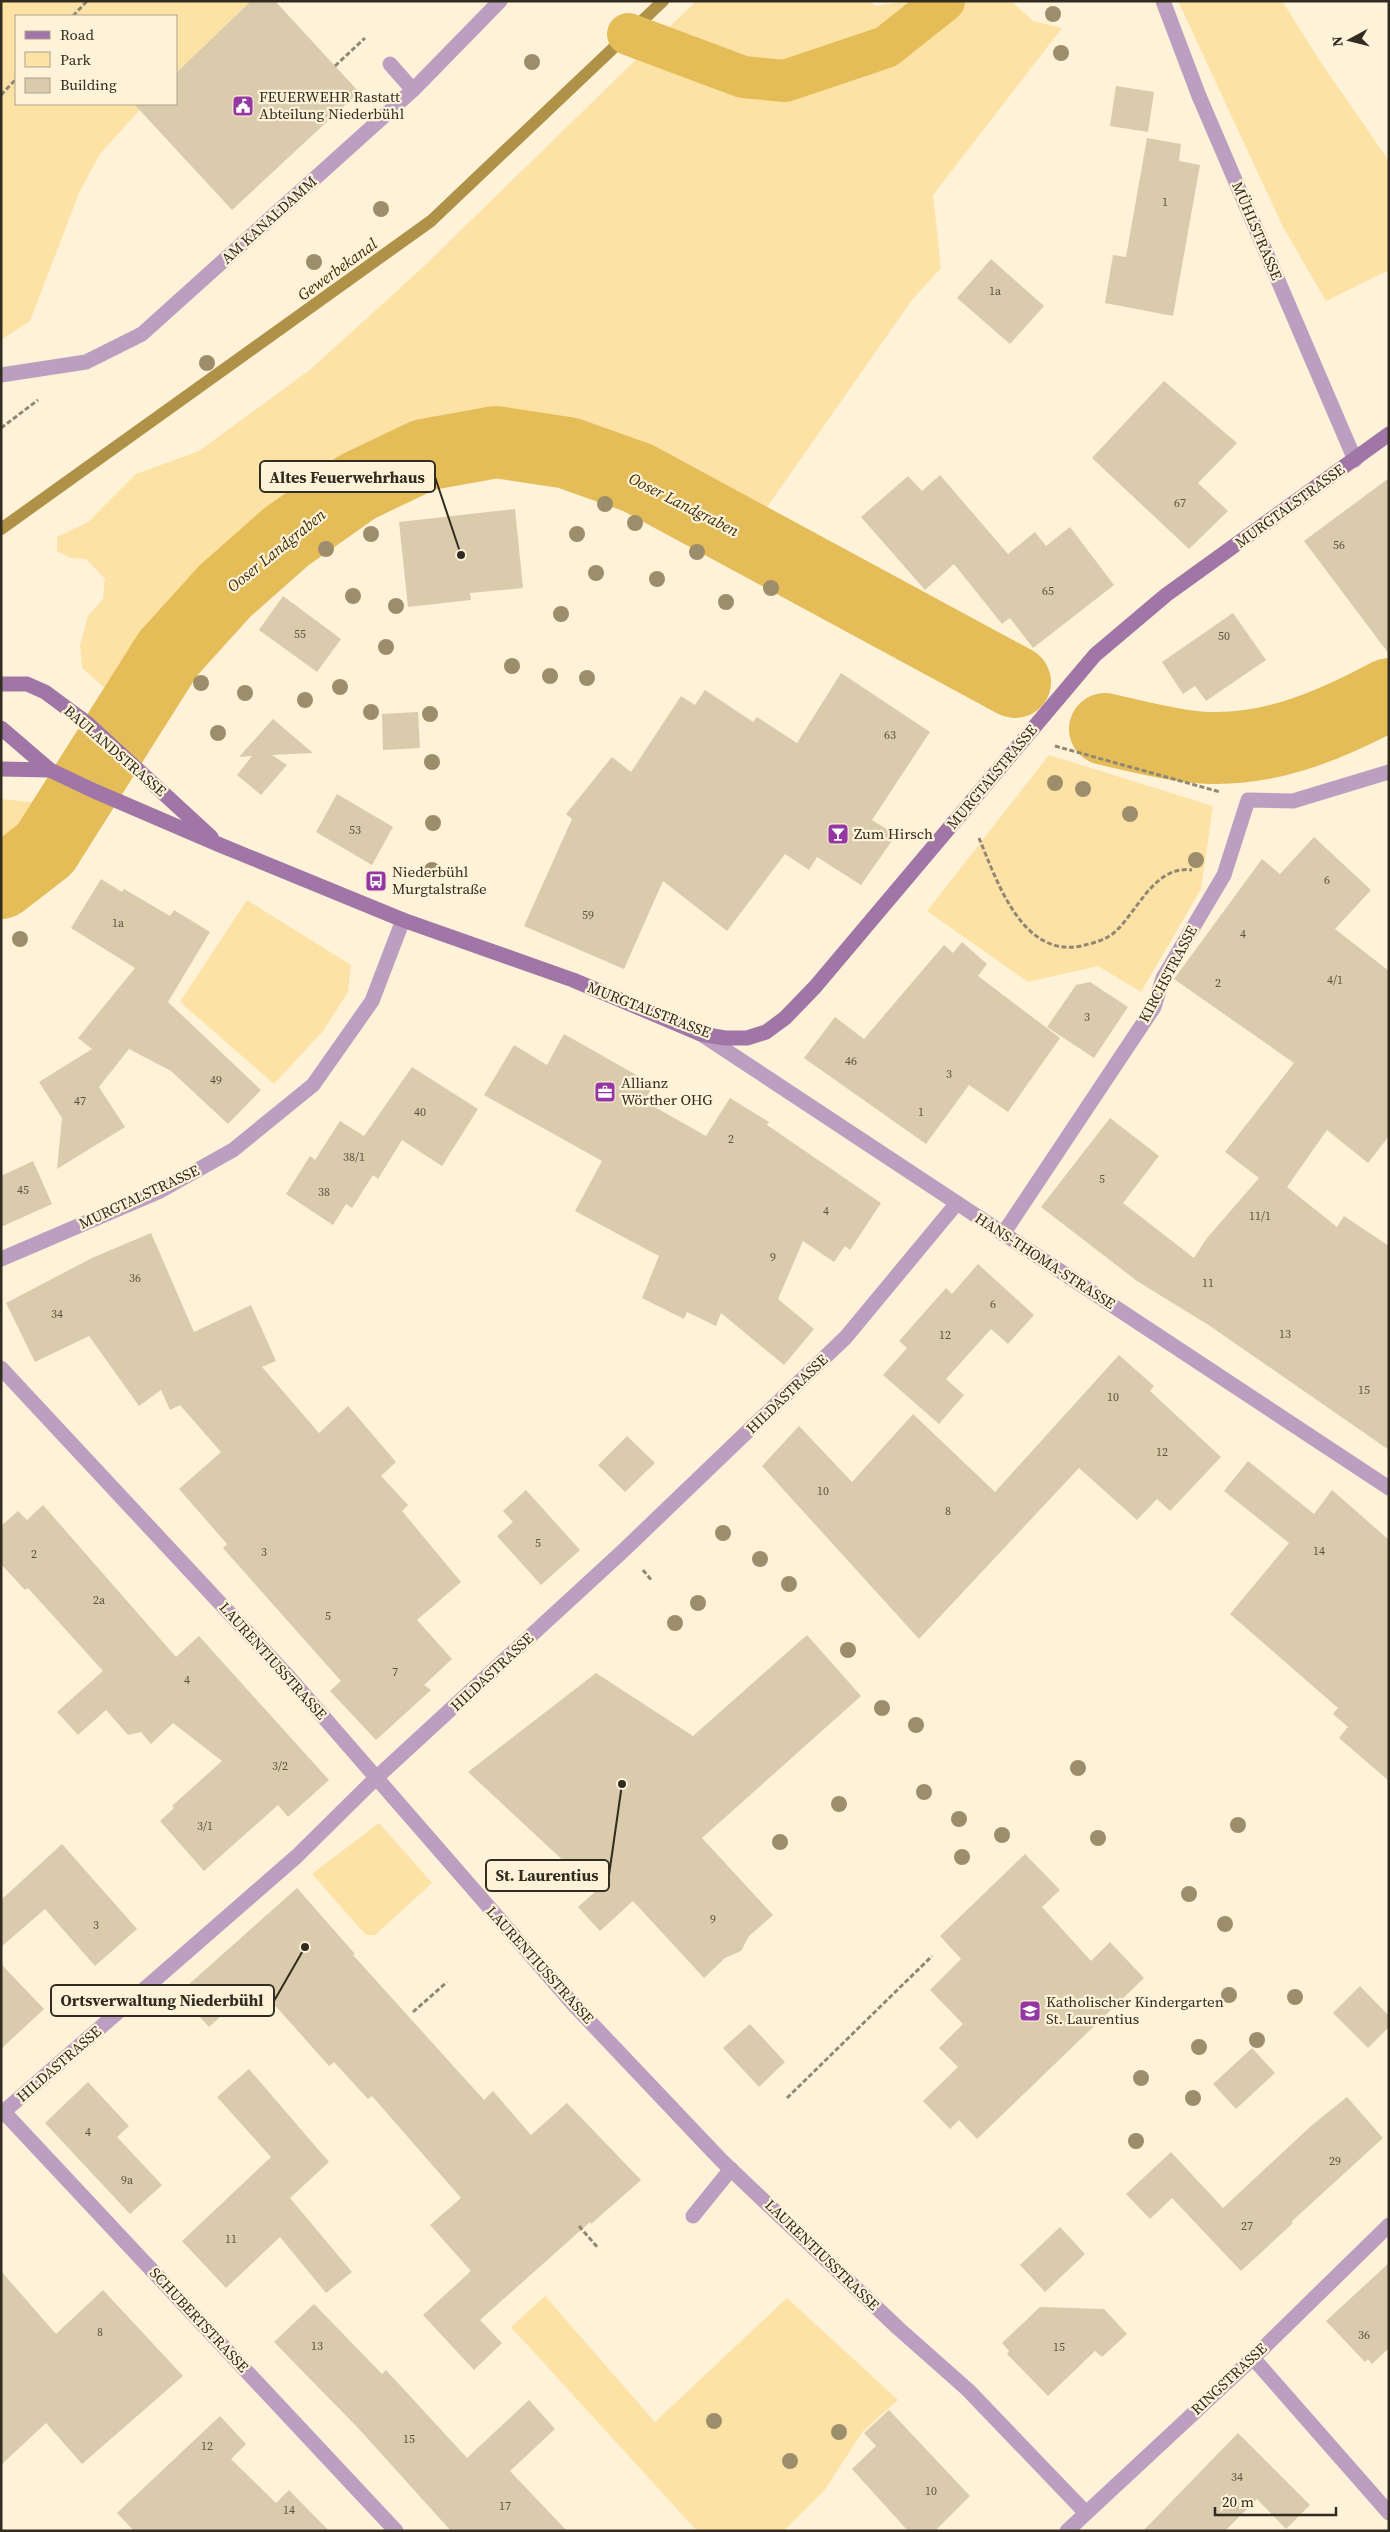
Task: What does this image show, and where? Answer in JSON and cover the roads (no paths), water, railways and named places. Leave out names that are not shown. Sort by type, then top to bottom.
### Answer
[{"type":"main road","name":"MURGTALSTRASSE","points":[[403,920],[573,980],[701,1034],[725,1038],[747,1038],[766,1032],[785,1018],[815,987],[1095,655],[1166,595],[1389,434]]},
{"type":"main road","name":"BAULANDSTRASSE","points":[[2,680],[27,684],[45,692],[86,723],[220,846]]},
{"type":"main road","name":"BAULANDSTRASSE","points":[[1,728],[50,770],[220,846],[403,920]]},
{"type":"main road","points":[[1,769],[50,770]]},
{"type":"street","name":"AM KANALDAMM","points":[[1,375],[86,362],[142,334],[413,90],[500,1]]},
{"type":"street","name":"MÜHLSTRASSE","points":[[1162,1],[1199,96],[1355,460]]},
{"type":"street","points":[[390,64],[413,90]]},
{"type":"street","name":"KIRCHSTRASSE","points":[[1003,1234],[1154,1007],[1163,978],[1224,875],[1248,800],[1292,801],[1389,772]]},
{"type":"street","name":"MURGTALSTRASSE","points":[[1,1259],[160,1191],[233,1150],[313,1085],[372,1001],[403,920]]},
{"type":"street","name":"HANS-THOMA-STRASSE","points":[[701,1034],[1389,1488]]},
{"type":"street","name":"HILDASTRASSE","points":[[2,2112],[297,1856],[376,1778],[624,1550],[846,1337],[957,1203]]},
{"type":"street","name":"LAURENTIUSSTRASSE","points":[[1,1368],[287,1675],[574,2004],[731,2169],[898,2328],[968,2390],[1086,2514]]},
{"type":"street","name":"SCHUBERTSTRASSE","points":[[2,2112],[396,2531]]},
{"type":"street","points":[[692,2216],[731,2169]]},
{"type":"street","name":"RINGSTRASSE","points":[[1067,2531],[1253,2358],[1389,2225]]},
{"type":"street","points":[[1253,2358],[1389,2513]]},
{"type":"waterway","name":"Gewerbekanal","points":[[1,529],[431,221],[663,1]]},
{"type":"waterway","points":[[628,34],[743,77],[785,81],[886,47],[944,1]]},
{"type":"waterway","name":"Ooser Landgraben","points":[[1,883],[45,849],[168,654],[225,591],[286,537],[357,487],[424,455],[496,442],[568,453],[638,478],[1015,682]]},
{"type":"waterway","name":"Ooser Landgraben","points":[[1105,729],[1184,746],[1221,748],[1246,746],[1271,742],[1320,727],[1389,694]]},
{"type":"place","name":"FEUERWEHR Rastatt Abteilung Niederbühl","points":[[243,106]]},
{"type":"place","name":"Altes Feuerwehrhaus","points":[[461,555]]},
{"type":"place","name":"Zum Hirsch","points":[[838,834]]},
{"type":"place","name":"Niederbühl Murgtalstraße","points":[[376,881]]},
{"type":"place","name":"Allianz Wörther OHG","points":[[605,1092]]},
{"type":"place","name":"St. Laurentius","points":[[622,1784]]},
{"type":"place","name":"Ortsverwaltung Niederbühl","points":[[305,1947]]},
{"type":"place","name":"Katholischer Kindergarten St. Laurentius","points":[[1030,2011]]}]
